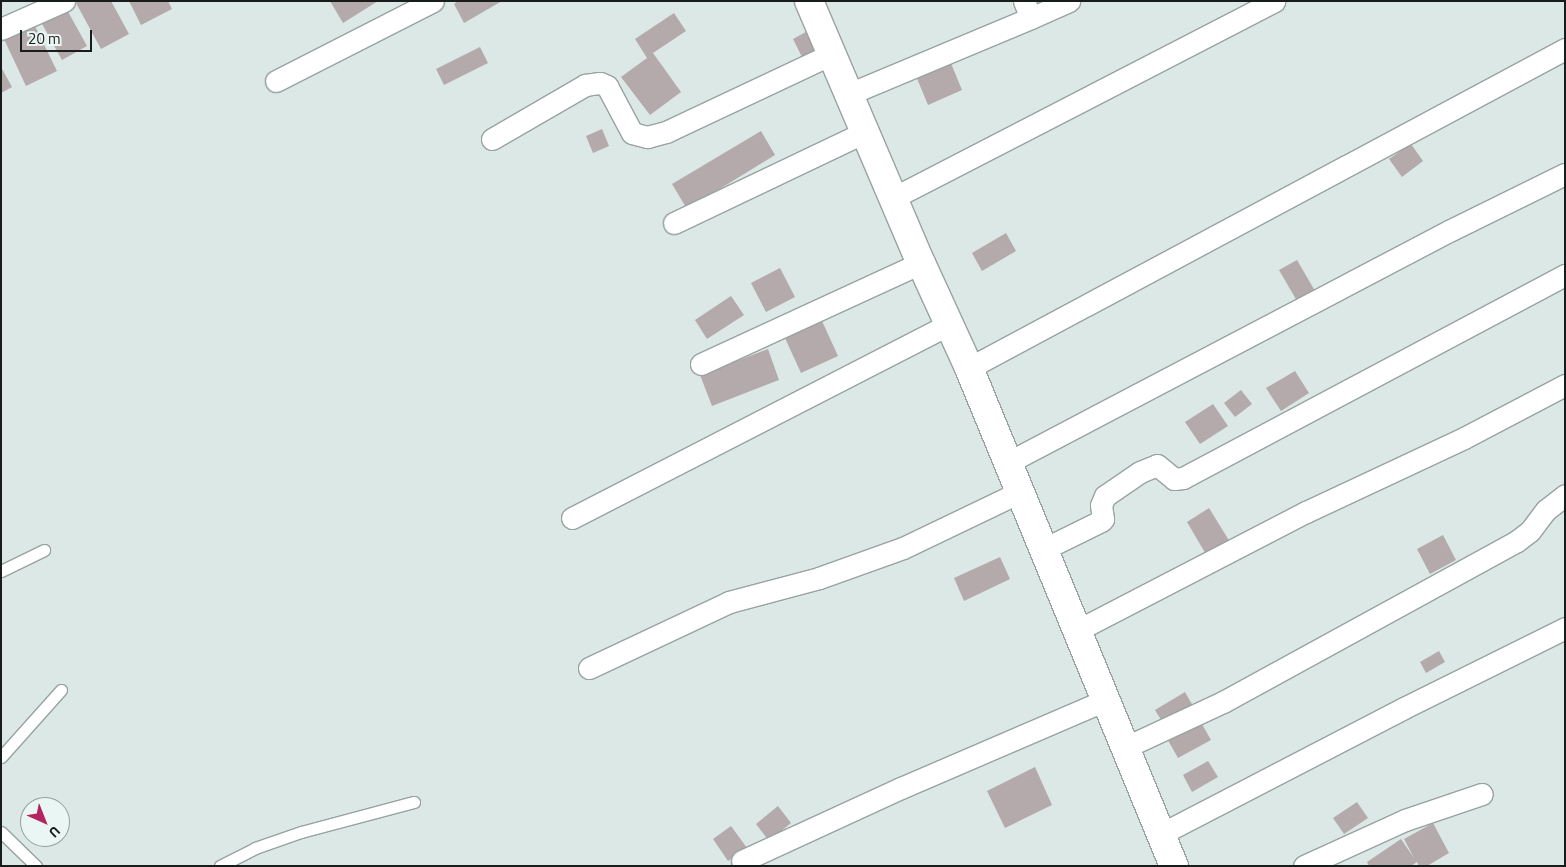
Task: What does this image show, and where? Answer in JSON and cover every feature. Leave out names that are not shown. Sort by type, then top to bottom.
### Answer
[{"type":"main road","points":[[809,1],[948,325],[969,368],[1174,866]]},
{"type":"street","points":[[1,29],[64,1]]},
{"type":"street","points":[[276,81],[433,1]]},
{"type":"street","points":[[849,94],[1027,10],[1070,1]]},
{"type":"street","points":[[893,198],[1274,1]]},
{"type":"street","points":[[969,368],[1565,49]]},
{"type":"street","points":[[492,138],[585,85],[600,83],[607,86],[632,133],[647,137],[666,132],[832,54]]},
{"type":"street","points":[[674,223],[865,132]]},
{"type":"street","points":[[1007,463],[1449,231],[1565,174]]},
{"type":"street","points":[[701,364],[921,263]]},
{"type":"street","points":[[1044,549],[1101,520],[1103,518],[1101,505],[1105,496],[1140,472],[1157,465],[1174,479],[1183,478],[1565,275]]},
{"type":"street","points":[[572,518],[948,325]]},
{"type":"street","points":[[1078,630],[1253,539],[1464,438],[1565,386]]},
{"type":"street","points":[[589,668],[729,602],[819,578],[903,548],[1020,492]]},
{"type":"street","points":[[1126,746],[1223,702],[1518,541],[1530,531],[1546,510],[1565,494]]},
{"type":"street","points":[[1161,834],[1404,708],[1565,628]]},
{"type":"street","points":[[742,861],[901,788],[1105,700]]},
{"type":"street","points":[[1304,866],[1404,820],[1482,794]]},
{"type":"lane","points":[[1,571],[44,550]]},
{"type":"lane","points":[[1,757],[61,690]]},
{"type":"lane","points":[[220,866],[255,848],[301,832],[414,802]]},
{"type":"lane","points":[[1,832],[36,866]]},
{"type":"building","points":[[79,1],[111,1],[129,34],[101,49],[76,3]]},
{"type":"building","points":[[129,1],[168,1],[172,9],[141,25]]},
{"type":"building","points":[[330,1],[378,1],[343,23]]},
{"type":"building","points":[[458,1],[502,1],[464,23],[454,4]]},
{"type":"building","points":[[66,8],[87,46],[62,60],[41,22]]},
{"type":"building","points":[[674,13],[686,31],[653,53],[681,92],[650,115],[621,77],[647,58],[635,39]]},
{"type":"building","points":[[33,22],[57,71],[26,86],[3,37]]},
{"type":"building","points":[[815,27],[825,45],[802,57],[793,39]]},
{"type":"building","points":[[480,47],[488,63],[444,85],[436,69]]},
{"type":"building","points":[[950,61],[962,90],[928,105],[916,76]]},
{"type":"building","points":[[1,67],[12,87],[1,93]]},
{"type":"building","points":[[602,129],[609,146],[593,153],[586,136]]},
{"type":"building","points":[[761,131],[775,155],[687,209],[672,184]]},
{"type":"building","points":[[1411,144],[1423,161],[1402,177],[1389,159]]},
{"type":"building","points":[[1006,233],[1016,251],[982,271],[972,253]]},
{"type":"building","points":[[1297,260],[1315,291],[1297,301],[1279,270]]},
{"type":"building","points":[[780,268],[795,297],[766,312],[751,283]]},
{"type":"building","points":[[731,296],[744,315],[707,339],[695,320]]},
{"type":"building","points":[[822,321],[838,356],[801,373],[785,338]]},
{"type":"building","points":[[768,349],[779,380],[712,406],[700,375]]},
{"type":"building","points":[[1295,371],[1309,393],[1281,411],[1266,388]]},
{"type":"building","points":[[1241,390],[1252,404],[1235,417],[1224,403]]},
{"type":"building","points":[[1213,404],[1228,426],[1200,444],[1185,422]]},
{"type":"building","points":[[1209,508],[1230,542],[1207,556],[1187,522]]},
{"type":"building","points":[[1443,535],[1456,560],[1430,574],[1417,549]]},
{"type":"building","points":[[1000,557],[1010,579],[964,601],[954,578]]},
{"type":"building","points":[[1439,651],[1445,662],[1426,673],[1420,662]]},
{"type":"building","points":[[1185,692],[1193,706],[1163,723],[1155,710]]},
{"type":"building","points":[[1198,717],[1211,740],[1178,758],[1165,735]]},
{"type":"building","points":[[1208,761],[1218,777],[1192,792],[1183,775]]},
{"type":"building","points":[[1035,767],[1052,805],[1005,828],[987,791]]},
{"type":"building","points":[[1357,802],[1368,818],[1344,834],[1333,818]]},
{"type":"building","points":[[778,806],[791,823],[769,841],[756,824]]},
{"type":"building","points":[[1433,823],[1449,853],[1427,866],[1419,866],[1417,862],[1411,866],[1369,866],[1367,862],[1401,839],[1414,858],[1404,839]]},
{"type":"building","points":[[731,826],[747,848],[728,861],[713,839]]}]
